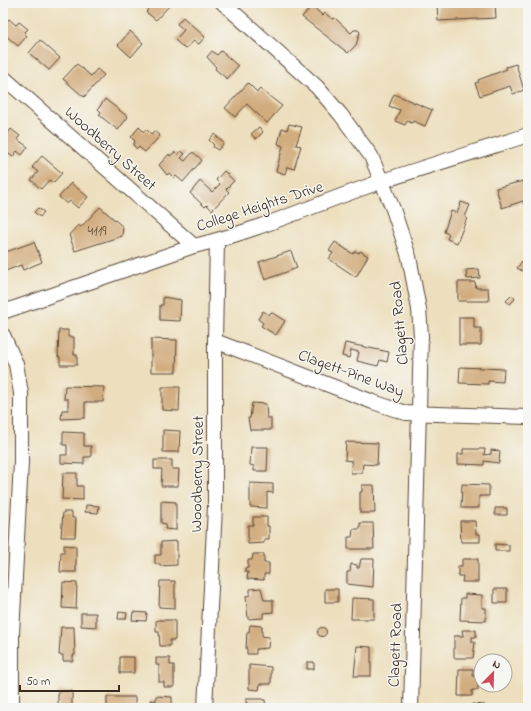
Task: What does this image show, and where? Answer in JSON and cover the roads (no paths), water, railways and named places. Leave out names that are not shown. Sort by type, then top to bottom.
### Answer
[{"type":"street","name":"Clagett Road","points":[[224,3],[258,32],[317,87],[359,137],[371,156],[402,234],[414,278],[421,336],[411,708]]},
{"type":"street","name":"Woodberry Street","points":[[3,77],[194,246]]},
{"type":"street","name":"College Heights Drive","points":[[3,312],[194,246],[218,241],[381,181],[528,134]]},
{"type":"street","name":"Woodberry Street","points":[[205,708],[215,507],[215,341],[218,241]]},
{"type":"street","points":[[3,335],[16,364],[21,393],[21,462],[12,634],[12,708]]},
{"type":"street","name":"Clagett-Pine Way","points":[[215,341],[393,409],[420,414],[528,417]]}]
